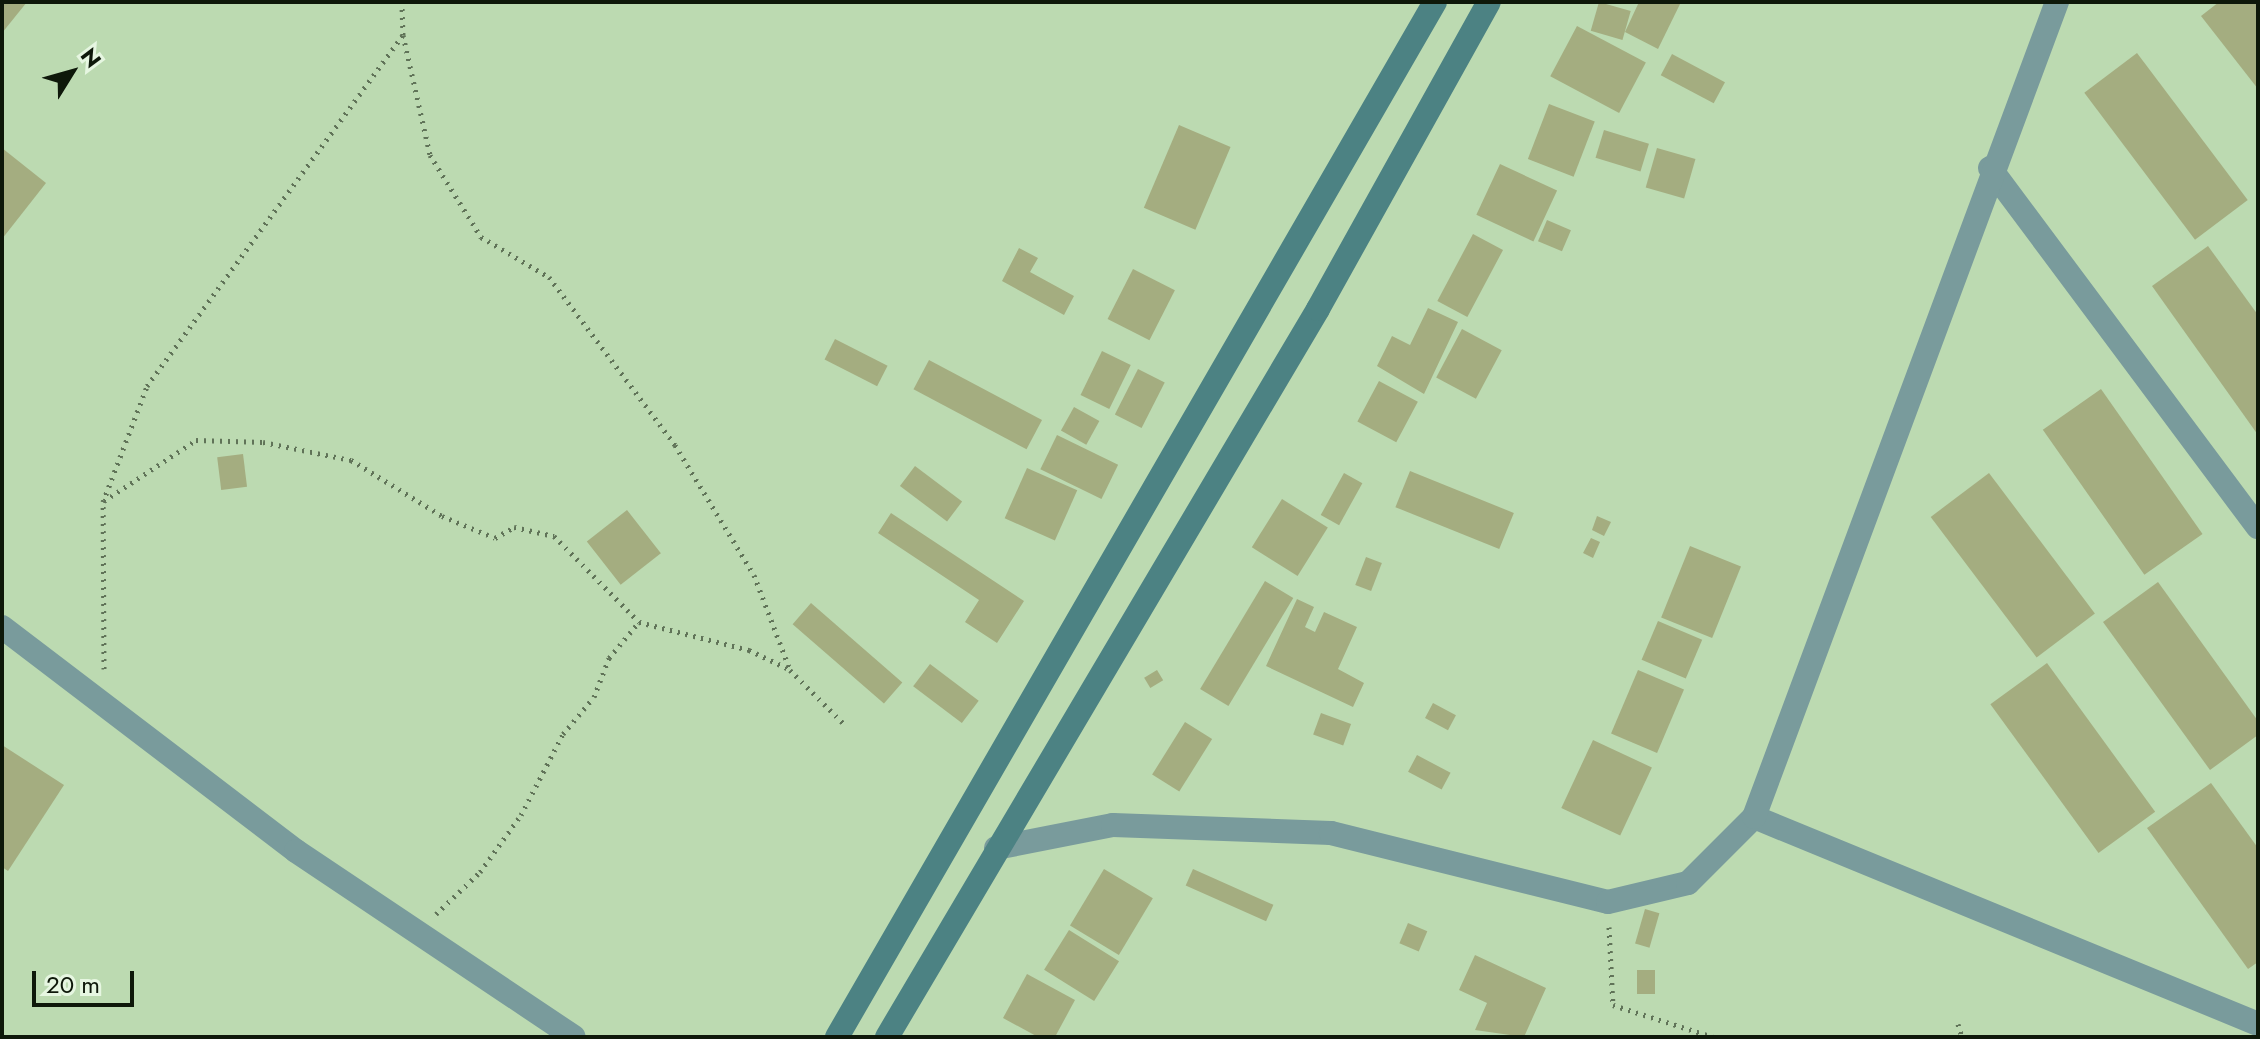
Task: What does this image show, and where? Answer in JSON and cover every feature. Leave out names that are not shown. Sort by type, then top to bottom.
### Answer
[{"type":"main road","points":[[837,1037],[1435,2]]},
{"type":"main road","points":[[887,1037],[996,848],[1318,309],[1489,2]]},
{"type":"street","points":[[996,848],[1113,825],[1331,833],[1608,902],[1688,883],[1754,817],[1990,168],[2057,2]]},
{"type":"street","points":[[1990,168],[2258,527]]},
{"type":"street","points":[[2,627],[296,851],[574,1037]]},
{"type":"street","points":[[1754,817],[2258,1024]]},
{"type":"path","points":[[402,2],[403,35],[430,155],[481,237],[549,277],[675,445],[754,575],[790,670]]},
{"type":"path","points":[[104,702],[103,502],[147,386],[403,35]]},
{"type":"path","points":[[103,502],[196,440],[263,442],[351,460],[442,516],[495,538],[514,527],[554,536],[639,622],[722,641],[790,670],[843,723]]},
{"type":"path","points":[[421,932],[480,872],[521,815],[563,734],[594,697],[609,658],[639,622]]},
{"type":"path","points":[[1608,902],[1613,1005],[1713,1037]]},
{"type":"path","points":[[1958,1024],[1962,1037]]},
{"type":"building","points":[[2,2],[27,2],[2,33]]},
{"type":"building","points":[[1599,2],[1631,11],[1622,40],[1591,31]]},
{"type":"building","points":[[1639,2],[1681,2],[1658,49],[1625,32]]},
{"type":"building","points":[[2219,2],[2258,2],[2258,89],[2201,16]]},
{"type":"building","points":[[1577,26],[1646,63],[1619,113],[1550,76]]},
{"type":"building","points":[[2137,53],[2248,200],[2195,240],[2084,93]]},
{"type":"building","points":[[1672,54],[1725,82],[1714,103],[1661,75]]},
{"type":"building","points":[[1549,104],[1595,122],[1574,177],[1528,159]]},
{"type":"building","points":[[1179,125],[1231,147],[1195,230],[1144,208]]},
{"type":"building","points":[[1604,130],[1649,144],[1640,171],[1596,158]]},
{"type":"building","points":[[2,148],[46,183],[2,239]]},
{"type":"building","points":[[1657,148],[1695,159],[1684,198],[1646,187]]},
{"type":"building","points":[[1500,164],[1557,191],[1533,241],[1476,215]]},
{"type":"building","points":[[1547,220],[1571,230],[1562,251],[1538,241]]},
{"type":"building","points":[[1473,234],[1503,250],[1467,317],[1437,301]]},
{"type":"building","points":[[2208,246],[2258,315],[2258,435],[2152,286]]},
{"type":"building","points":[[1019,248],[1038,258],[1030,272],[1074,296],[1064,315],[1002,281]]},
{"type":"building","points":[[1133,269],[1175,290],[1149,340],[1108,319]]},
{"type":"building","points":[[1428,308],[1458,322],[1424,394],[1377,366],[1392,336],[1410,345]]},
{"type":"building","points":[[1462,329],[1502,350],[1476,399],[1436,378]]},
{"type":"building","points":[[835,339],[888,366],[877,386],[825,359]]},
{"type":"building","points":[[1102,351],[1131,365],[1109,409],[1081,395]]},
{"type":"building","points":[[929,360],[1042,420],[1027,449],[914,389]]},
{"type":"building","points":[[1138,369],[1165,383],[1142,428],[1115,414]]},
{"type":"building","points":[[1379,381],[1418,402],[1396,442],[1357,422]]},
{"type":"building","points":[[2101,389],[2203,534],[2144,575],[2043,430]]},
{"type":"building","points":[[1074,407],[1099,421],[1086,445],[1061,431]]},
{"type":"building","points":[[1057,435],[1118,465],[1101,499],[1040,469]]},
{"type":"building","points":[[243,454],[247,487],[221,490],[217,457]]},
{"type":"building","points":[[915,466],[962,502],[947,521],[900,486]]},
{"type":"building","points":[[1027,468],[1077,490],[1055,541],[1005,518]]},
{"type":"building","points":[[1410,471],[1514,513],[1499,549],[1395,507]]},
{"type":"building","points":[[1344,473],[1362,483],[1339,525],[1321,515]]},
{"type":"building","points":[[1989,473],[2095,614],[2037,657],[1931,517]]},
{"type":"building","points":[[1282,499],[1328,528],[1298,576],[1252,547]]},
{"type":"building","points":[[627,510],[661,553],[621,585],[587,541]]},
{"type":"building","points":[[891,513],[1024,601],[997,643],[965,622],[979,600],[878,533]]},
{"type":"building","points":[[1597,516],[1611,522],[1604,536],[1592,530]]},
{"type":"building","points":[[1591,538],[1600,542],[1593,558],[1583,553]]},
{"type":"building","points":[[1690,546],[1741,567],[1712,638],[1661,617]]},
{"type":"building","points":[[1366,557],[1382,563],[1371,591],[1355,585]]},
{"type":"building","points":[[1265,581],[1293,598],[1228,706],[1200,689]]},
{"type":"building","points":[[2158,582],[2258,721],[2258,735],[2210,770],[2103,622]]},
{"type":"building","points":[[1297,599],[1314,607],[1305,627],[1315,632],[1324,612],[1357,627],[1338,669],[1364,683],[1353,707],[1266,666]]},
{"type":"building","points":[[811,603],[902,682],[884,704],[793,624]]},
{"type":"building","points":[[1658,621],[1702,640],[1686,678],[1642,660]]},
{"type":"building","points":[[2047,663],[2155,812],[2099,853],[1990,704]]},
{"type":"building","points":[[930,664],[979,701],[962,723],[913,686]]},
{"type":"building","points":[[1157,670],[1163,680],[1150,688],[1144,678]]},
{"type":"building","points":[[1638,670],[1684,690],[1657,753],[1611,734]]},
{"type":"building","points":[[1433,703],[1456,715],[1448,730],[1425,718]]},
{"type":"building","points":[[1321,713],[1351,724],[1343,746],[1313,735]]},
{"type":"building","points":[[1185,722],[1212,739],[1179,792],[1152,775]]},
{"type":"building","points":[[1593,740],[1652,767],[1620,835],[1561,808]]},
{"type":"building","points":[[2,745],[64,785],[8,871],[2,867]]},
{"type":"building","points":[[1417,755],[1451,773],[1442,790],[1408,772]]},
{"type":"building","points":[[2211,783],[2258,848],[2258,962],[2248,969],[2147,828]]},
{"type":"building","points":[[1104,869],[1153,898],[1119,955],[1070,926]]},
{"type":"building","points":[[1193,869],[1273,905],[1266,921],[1186,885]]},
{"type":"building","points":[[1645,909],[1659,913],[1649,948],[1635,944]]},
{"type":"building","points":[[1408,923],[1427,931],[1419,951],[1399,943]]},
{"type":"building","points":[[1069,930],[1119,961],[1094,1001],[1044,970]]},
{"type":"building","points":[[1475,955],[1546,988],[1524,1037],[1475,1030],[1487,1003],[1459,990]]},
{"type":"building","points":[[1637,970],[1655,970],[1655,994],[1637,994]]},
{"type":"building","points":[[1027,974],[1075,1000],[1055,1037],[1038,1037],[1003,1018]]}]
